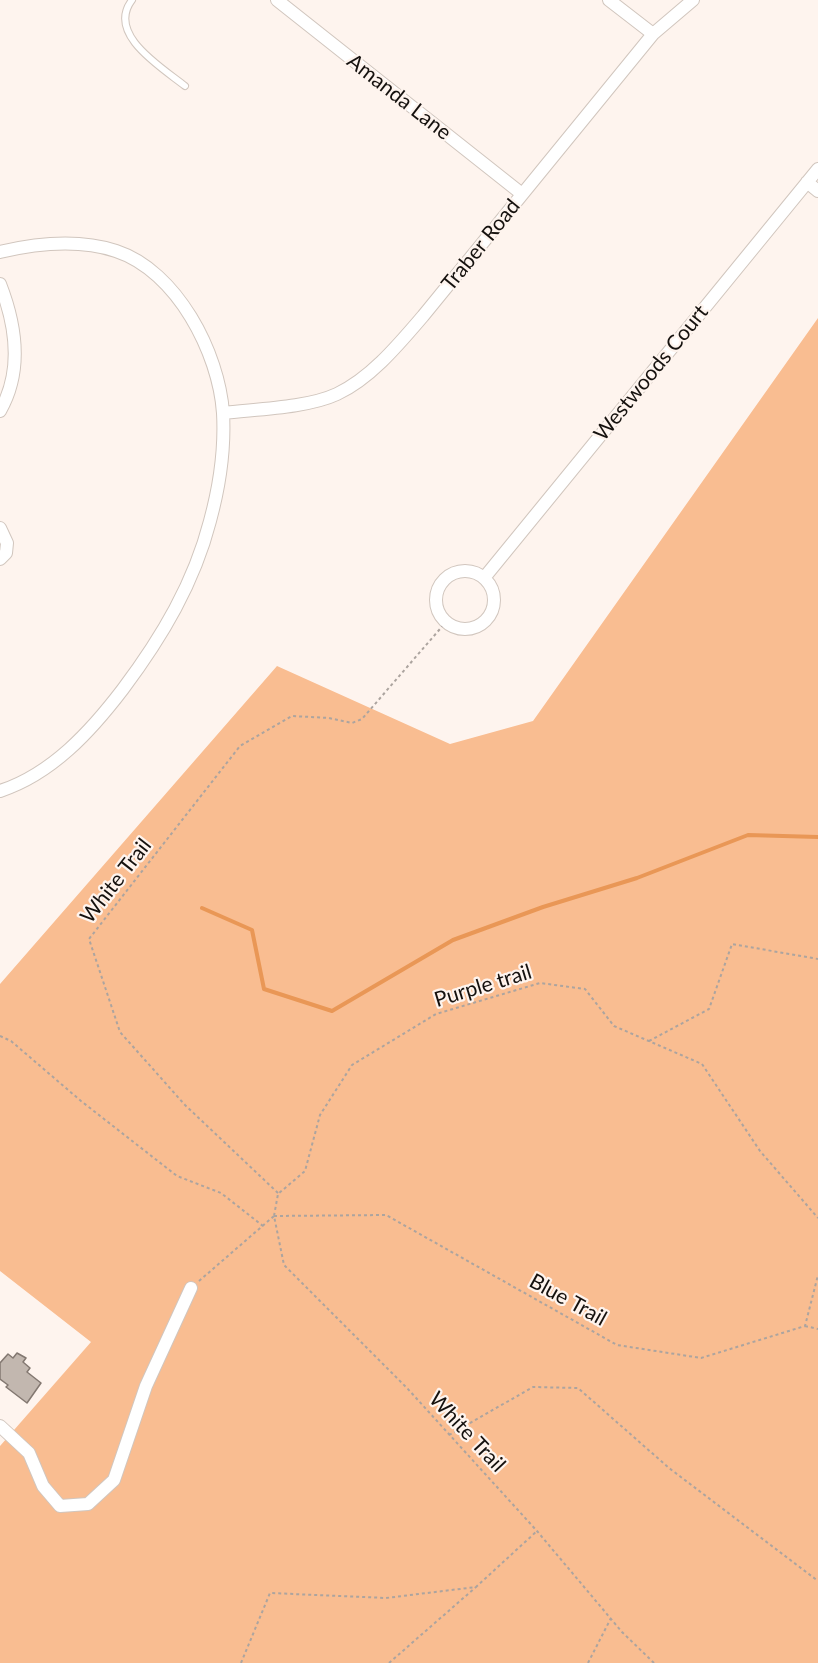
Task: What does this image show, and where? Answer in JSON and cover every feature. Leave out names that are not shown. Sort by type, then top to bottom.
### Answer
[{"type":"street","name":"Amanda Lane","points":[[277,0],[522,194]]},
{"type":"street","points":[[609,0],[653,34]]},
{"type":"street","name":"Traber Road","points":[[223,413],[307,402],[337,394],[363,376],[397,346],[423,316],[653,34],[693,0]]},
{"type":"street","name":"Westwoods Court","points":[[484,578],[818,169]]},
{"type":"street","points":[[807,182],[818,191]]},
{"type":"street","points":[[0,252],[31,244],[67,243],[104,248],[137,261],[182,302],[196,326],[213,369],[223,413],[220,468],[211,520],[194,573],[160,637],[108,709],[84,736],[50,765],[16,785],[0,790]]},
{"type":"street","points":[[0,284],[16,346],[15,367],[7,398],[0,411]]},
{"type":"street","points":[[0,528],[7,543],[6,553],[0,560]]},
{"type":"street","points":[[468,571],[484,578],[494,596],[490,615],[475,628],[464,629],[446,622],[440,615],[436,598],[443,581],[458,572],[468,571]]},
{"type":"street","points":[[3,1429],[29,1453],[43,1486],[60,1506],[88,1504],[114,1480],[146,1386],[191,1288]]},
{"type":"lane","points":[[132,0],[125,9],[125,27],[139,48],[185,86]]},
{"type":"path","name":"White Trail","points":[[278,1194],[185,1105],[120,1032],[89,939],[240,746],[292,716],[329,718],[352,723],[362,719],[446,622]]},
{"type":"path","points":[[649,1041],[709,1009],[732,944],[818,959]]},
{"type":"path","name":"Purple trail","points":[[278,1194],[305,1171],[320,1115],[352,1065],[436,1014],[540,983],[585,989],[614,1026],[702,1064],[760,1151],[818,1218]]},
{"type":"path","points":[[0,1036],[11,1041],[81,1101],[177,1176],[220,1193],[263,1226]]},
{"type":"path","points":[[191,1288],[274,1216],[278,1194]]},
{"type":"path","name":"Blue Trail","points":[[274,1216],[386,1215],[617,1345],[701,1358],[805,1326]]},
{"type":"path","name":"White Trail","points":[[274,1216],[284,1265],[449,1435],[537,1531],[611,1618],[654,1663]]},
{"type":"path","points":[[818,1275],[805,1326],[818,1329]]},
{"type":"path","points":[[449,1435],[533,1387],[578,1388],[669,1468],[818,1581]]},
{"type":"path","points":[[389,1663],[537,1531]]},
{"type":"path","points":[[241,1663],[270,1593],[386,1598],[476,1587]]},
{"type":"path","points":[[588,1663],[611,1618]]},
{"type":"shaded area","points":[[818,318],[818,1663],[0,1663],[0,1446],[91,1342],[0,1271],[0,984],[277,666],[450,744],[533,721]]},
{"type":"building","points":[[17,1353],[26,1358],[23,1362],[30,1368],[27,1372],[41,1383],[27,1403],[6,1387],[8,1385],[0,1379],[0,1363],[8,1354],[13,1358]]},
{"type":"waterway","points":[[202,908],[252,930],[264,989],[332,1011],[453,940],[543,907],[637,878],[748,835],[818,837]]}]
